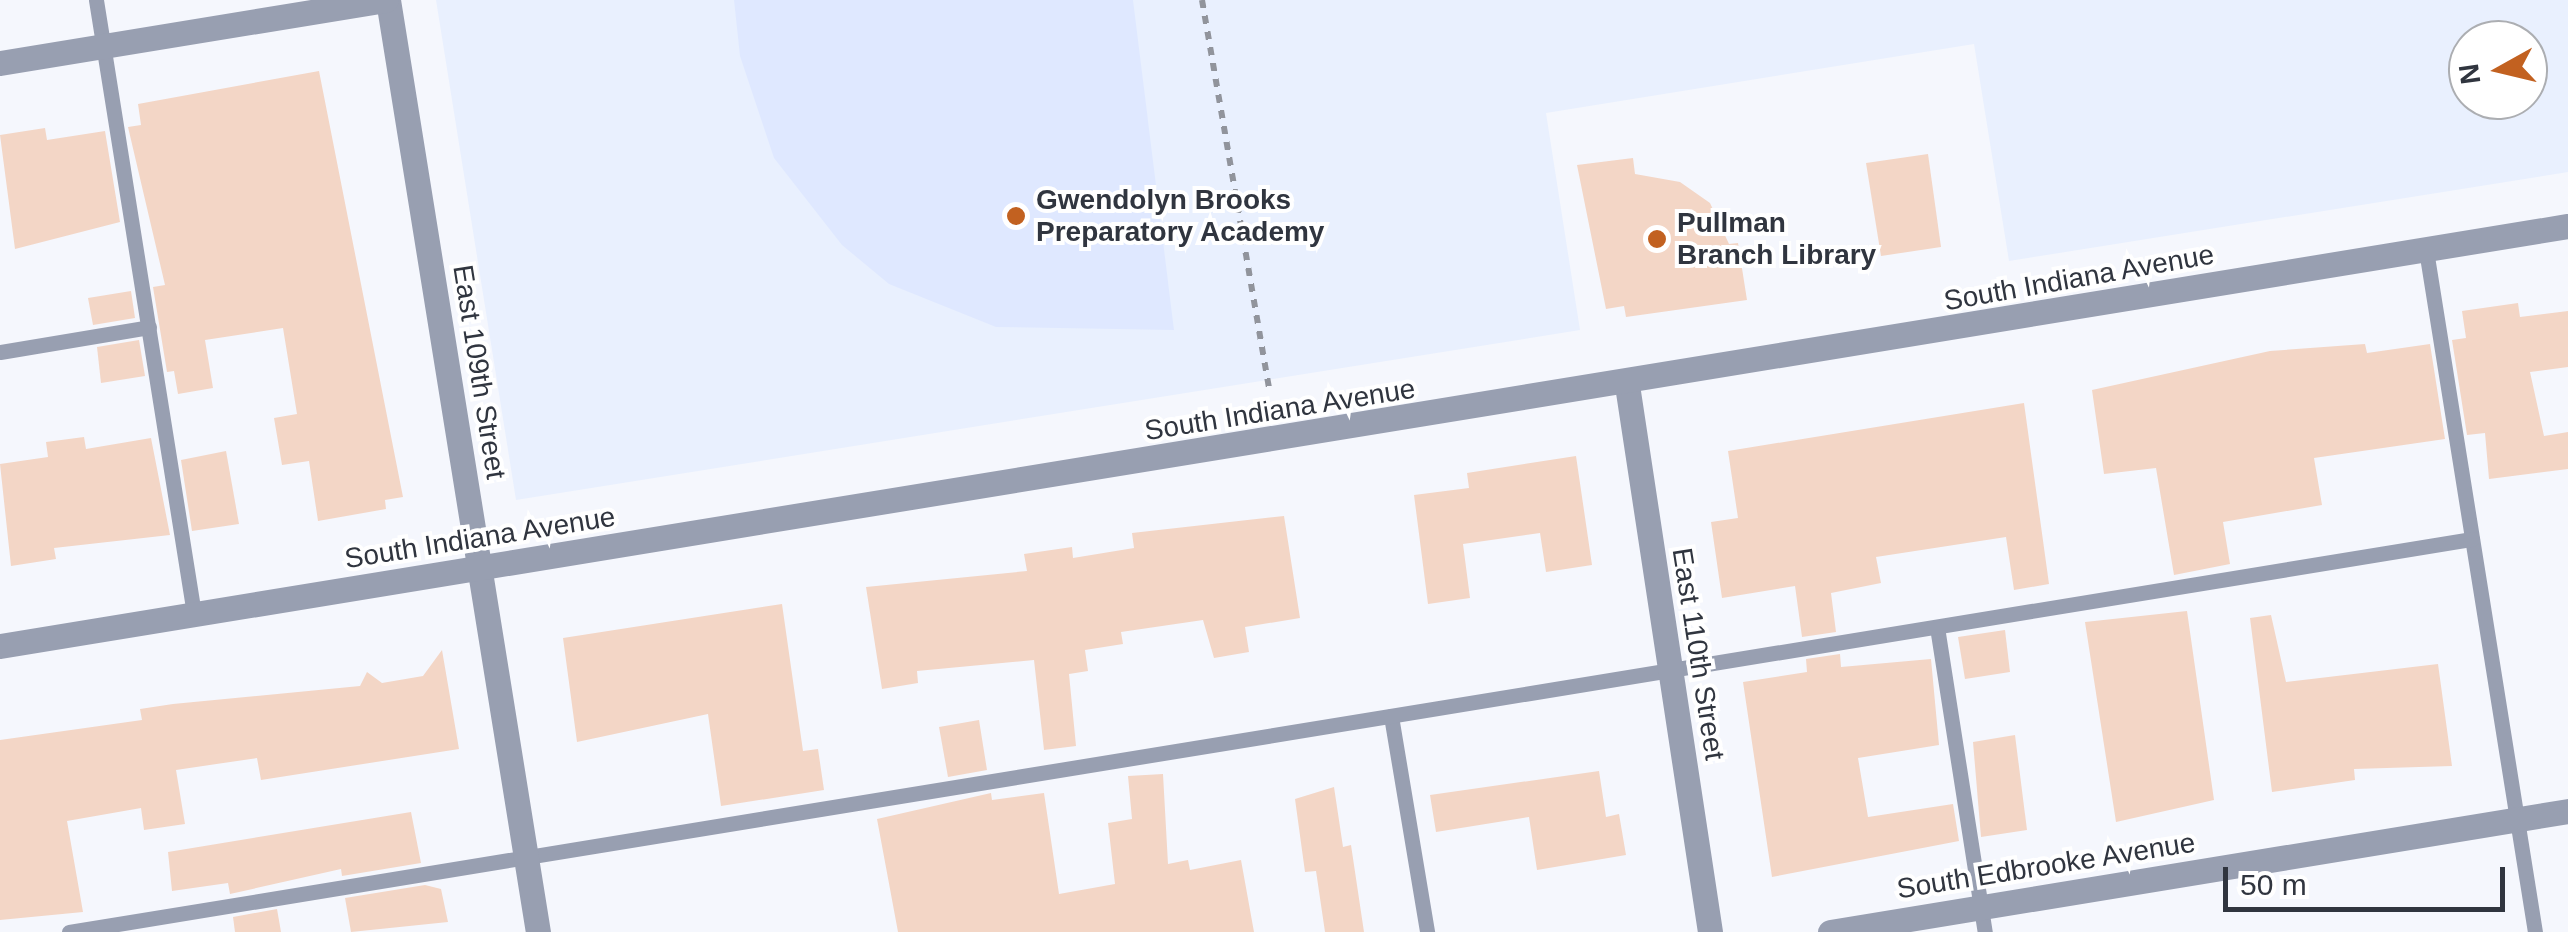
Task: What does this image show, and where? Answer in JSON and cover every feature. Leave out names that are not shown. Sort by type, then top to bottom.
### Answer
[{"type":"street","points":[[0,63],[387,0]]},
{"type":"street","name":"East 109th Street","points":[[387,0],[538,932]]},
{"type":"street","name":"South Indiana Avenue","points":[[0,646],[1626,385],[2568,226]]},
{"type":"street","name":"East 110th Street","points":[[1626,385],[1710,932]]},
{"type":"street","name":"South Edbrooke Avenue","points":[[1830,932],[1983,920],[2568,811]]},
{"type":"lane","points":[[96,0],[194,614]]},
{"type":"lane","points":[[2426,250],[2535,932]]},
{"type":"lane","points":[[0,352],[149,328]]},
{"type":"lane","points":[[69,932],[2472,539]]},
{"type":"lane","points":[[1936,627],[1983,920]]},
{"type":"lane","points":[[1392,716],[1427,932]]},
{"type":"path","points":[[1202,0],[1269,388]]},
{"type":"shaded area","name":"Gwendolyn Brooks Preparatory Academy","points":[[436,0],[2568,0],[2568,172],[2009,261],[1974,44],[1546,113],[1580,330],[516,500]]},
{"type":"shaded area","points":[[734,0],[1133,0],[1174,330],[996,327],[889,284],[842,245],[774,158],[740,56]]},
{"type":"building","points":[[319,71],[403,497],[385,500],[386,509],[318,521],[309,461],[282,465],[274,418],[297,414],[283,328],[205,340],[213,388],[178,394],[174,371],[167,372],[153,287],[165,285],[128,127],[141,125],[138,104]]},
{"type":"building","points":[[45,128],[47,140],[105,131],[120,222],[15,249],[0,135]]},
{"type":"building","points":[[1928,154],[1941,247],[1881,256],[1866,163]]},
{"type":"building","name":"Pullman Branch Library","points":[[1633,158],[1635,174],[1680,182],[1710,203],[1729,244],[1738,243],[1747,300],[1626,317],[1624,306],[1606,309],[1577,165]]},
{"type":"building","points":[[131,291],[135,318],[93,325],[88,298]]},
{"type":"building","points":[[2518,303],[2520,317],[2568,311],[2568,367],[2530,372],[2544,436],[2568,432],[2568,469],[2489,479],[2485,433],[2467,435],[2452,340],[2466,338],[2462,311]]},
{"type":"building","points":[[139,340],[145,376],[101,383],[97,347]]},
{"type":"building","points":[[2365,344],[2367,353],[2430,344],[2445,439],[2314,458],[2322,505],[2223,522],[2230,564],[2174,575],[2156,468],[2104,474],[2092,390],[2270,351]]},
{"type":"building","points":[[2024,403],[2049,584],[2014,590],[2006,537],[1876,557],[1881,583],[1831,593],[1836,632],[1802,637],[1795,586],[1722,598],[1711,522],[1738,518],[1728,451]]},
{"type":"building","points":[[84,437],[86,449],[151,438],[170,535],[54,548],[56,559],[11,566],[0,464],[48,457],[46,442]]},
{"type":"building","points":[[226,451],[239,524],[192,531],[181,460]]},
{"type":"building","points":[[1576,456],[1592,565],[1546,572],[1540,533],[1463,544],[1470,598],[1428,604],[1414,495],[1469,488],[1467,473]]},
{"type":"building","points":[[1284,516],[1300,618],[1245,627],[1249,652],[1214,658],[1203,620],[1121,632],[1123,644],[1085,650],[1088,671],[1069,674],[1076,746],[1044,750],[1034,660],[917,671],[918,683],[882,689],[866,587],[1027,571],[1024,554],[1072,547],[1073,558],[1134,548],[1132,533]]},
{"type":"building","points":[[782,604],[803,751],[818,749],[824,790],[721,806],[708,714],[577,742],[563,638]]},
{"type":"building","points":[[2187,611],[2214,800],[2116,822],[2085,622]]},
{"type":"building","points":[[2271,615],[2286,682],[2438,664],[2452,766],[2354,769],[2355,780],[2272,792],[2250,618]]},
{"type":"building","points":[[2005,630],[2010,672],[1965,679],[1958,637]]},
{"type":"building","points":[[442,650],[459,749],[261,780],[257,758],[176,770],[185,824],[144,830],[141,808],[67,821],[83,912],[0,920],[0,740],[142,720],[140,709],[173,704],[360,686],[367,672],[382,683],[423,676]]},
{"type":"building","points":[[1840,654],[1841,667],[1931,659],[1939,745],[1858,758],[1868,817],[1953,804],[1959,841],[1772,877],[1743,682],[1807,672],[1806,659]]},
{"type":"building","points":[[979,720],[987,770],[948,777],[939,727]]},
{"type":"building","points":[[2015,735],[2027,830],[1981,837],[1973,742]]},
{"type":"building","points":[[1599,771],[1606,817],[1619,814],[1626,855],[1537,870],[1529,817],[1436,832],[1430,795]]},
{"type":"building","points":[[1163,774],[1168,864],[1188,860],[1190,870],[1241,860],[1254,932],[898,932],[877,819],[991,793],[992,800],[1044,793],[1059,894],[1115,884],[1108,823],[1132,819],[1128,776]]},
{"type":"building","points":[[1334,787],[1343,847],[1351,845],[1364,932],[1325,932],[1316,871],[1305,872],[1295,799]]},
{"type":"building","points":[[411,812],[421,863],[342,876],[341,869],[230,894],[228,883],[172,891],[168,852]]},
{"type":"building","points":[[425,885],[441,889],[448,922],[351,932],[345,898]]},
{"type":"building","points":[[277,909],[281,932],[235,932],[233,917]]},
{"type":"place","name":"Gwendolyn Brooks Preparatory Academy","points":[[1016,216]]},
{"type":"place","name":"Pullman Branch Library","points":[[1657,239]]}]
